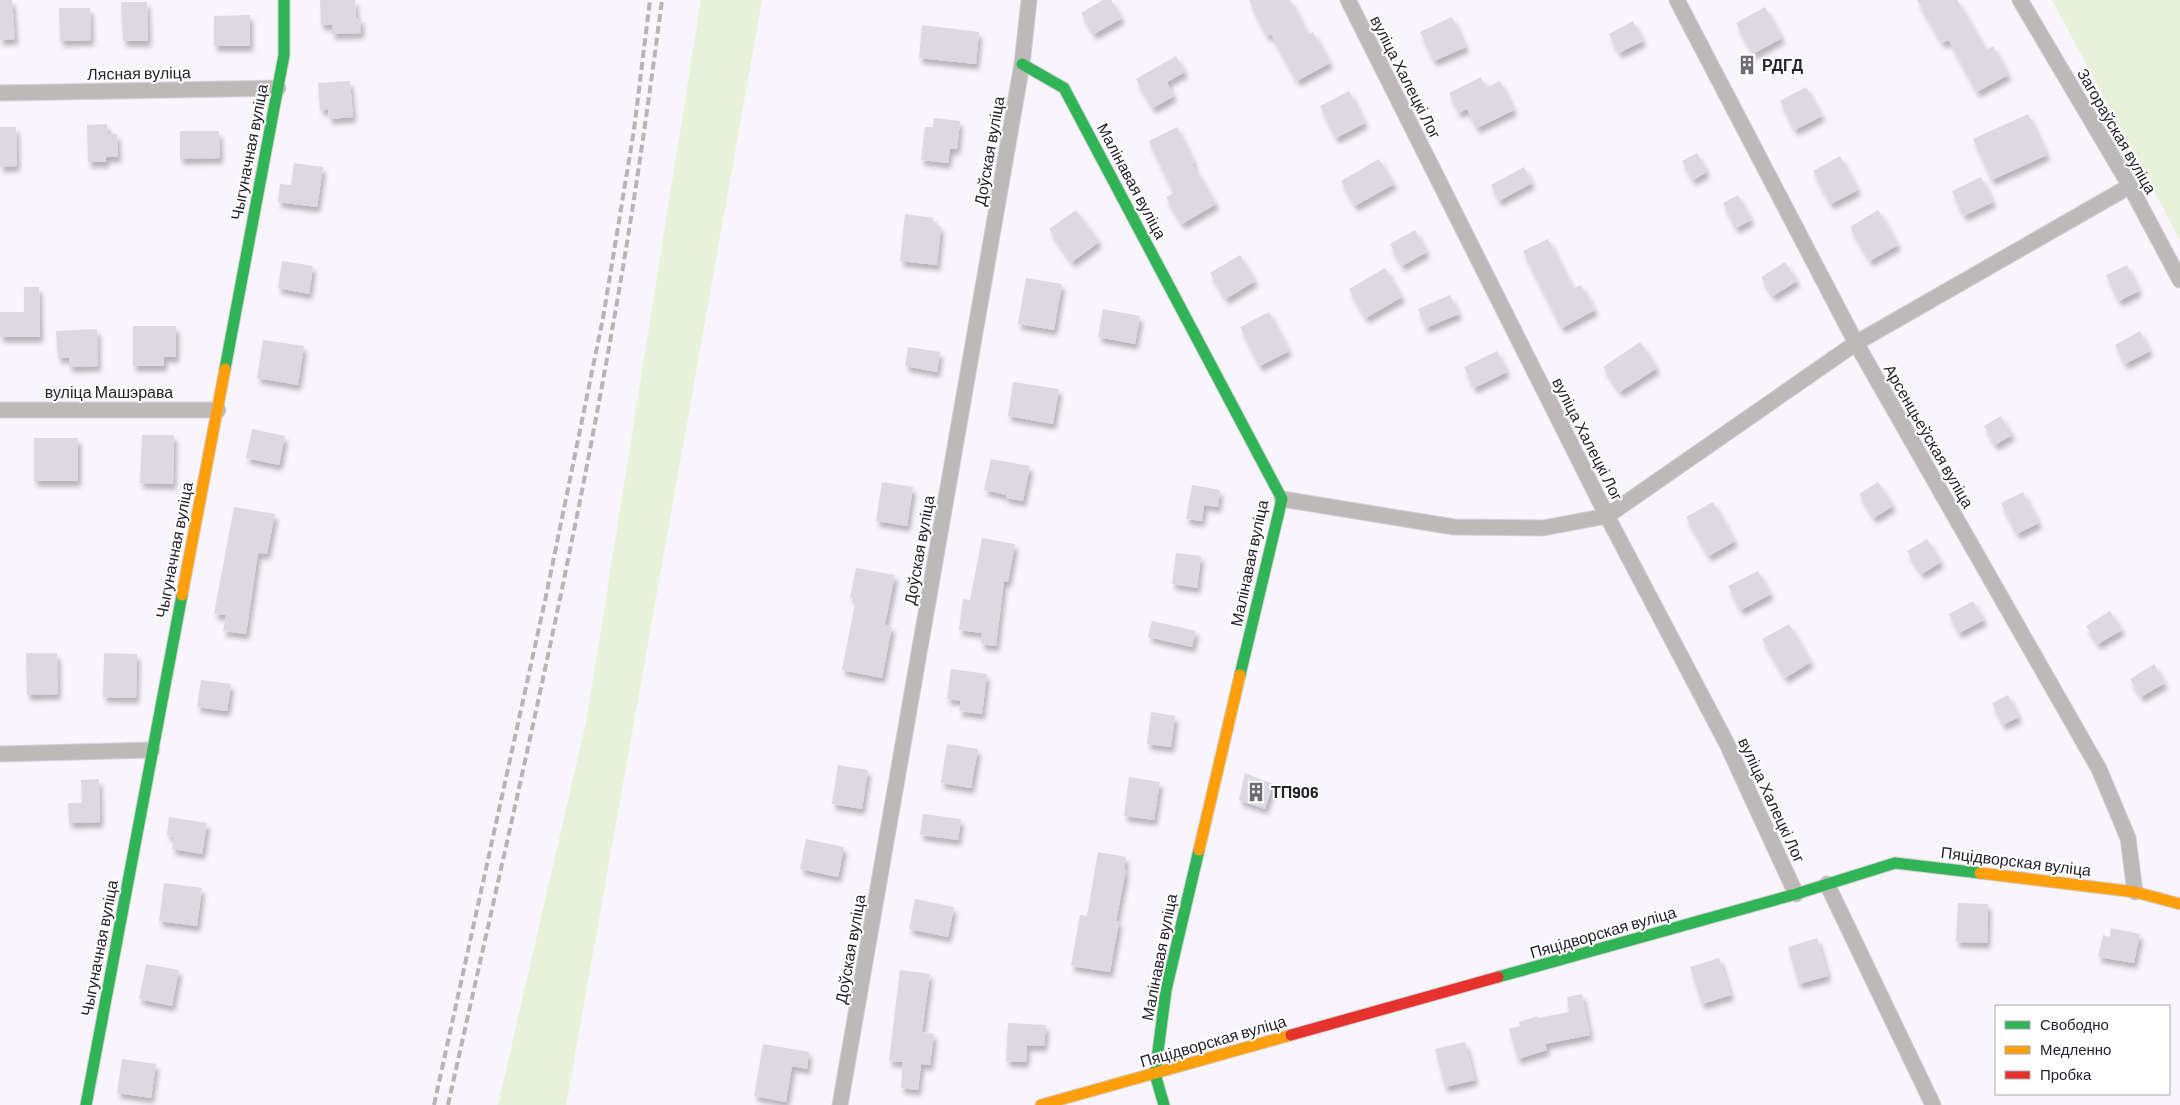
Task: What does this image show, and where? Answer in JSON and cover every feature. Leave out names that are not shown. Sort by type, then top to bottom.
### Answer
[{"type":"street","name":"Чыгуначная вуліца","points":[[86,1105],[284,55],[284,0]]},
{"type":"street","name":"Доўская вуліца","points":[[840,1105],[1022,64],[1029,0]]},
{"type":"street","name":"вуліца Халецкі Лог","points":[[1348,0],[1607,516],[1726,742],[1796,894]]},
{"type":"street","name":"Арсенцьеўская вуліца","points":[[1677,0],[1856,343],[2099,769],[2128,838],[2135,892]]},
{"type":"street","name":"Загораўская вуліца","points":[[2020,0],[2130,186],[2180,280]]},
{"type":"street","name":"Малінавая вуліца","points":[[1022,64],[1064,88],[1282,499],[1166,990],[1155,1074],[1164,1105]]},
{"type":"street","name":"Лясная вуліца","points":[[0,93],[278,88]]},
{"type":"street","points":[[1282,499],[1454,527],[1543,528],[1607,516],[1856,343],[2130,186]]},
{"type":"street","name":"вуліца Машэрава","points":[[0,410],[218,410]]},
{"type":"street","points":[[0,754],[152,750]]},
{"type":"street","name":"Пяцідворская вуліца","points":[[1041,1105],[1796,894],[1895,863],[2135,892],[2180,904]]},
{"type":"street","points":[[1827,884],[1933,1105]]},
{"type":"green space","points":[[701,0],[762,0],[566,1105],[498,1105],[587,718]]},
{"type":"green space","points":[[2052,0],[2180,0],[2180,240]]},
{"type":"building","points":[[0,0],[12,0],[15,39],[0,40]]},
{"type":"building","points":[[320,0],[355,0],[356,18],[361,18],[361,33],[332,34],[332,25],[321,25]]},
{"type":"building","points":[[1103,0],[1111,0],[1122,18],[1094,34],[1081,13]]},
{"type":"building","points":[[1249,0],[1290,0],[1308,35],[1313,32],[1330,63],[1297,81],[1271,34],[1267,36]]},
{"type":"building","points":[[1917,0],[1957,0],[1986,50],[1993,46],[2008,75],[1977,92],[1949,40],[1942,43]]},
{"type":"building","points":[[121,2],[147,2],[148,41],[123,41]]},
{"type":"building","points":[[1765,7],[1782,38],[1753,54],[1736,23]]},
{"type":"building","points":[[59,8],[90,8],[91,40],[60,41]]},
{"type":"building","points":[[250,15],[250,46],[214,46],[214,16]]},
{"type":"building","points":[[1452,17],[1466,47],[1434,61],[1420,32]]},
{"type":"building","points":[[1633,21],[1643,41],[1619,53],[1609,34]]},
{"type":"building","points":[[922,25],[979,32],[976,64],[919,58]]},
{"type":"building","points":[[1176,56],[1185,72],[1167,82],[1174,96],[1153,108],[1136,79]]},
{"type":"building","points":[[1481,77],[1486,88],[1500,81],[1514,110],[1477,128],[1467,109],[1459,113],[1449,93]]},
{"type":"building","points":[[350,81],[353,117],[329,119],[328,109],[320,110],[318,83]]},
{"type":"building","points":[[1806,87],[1822,116],[1795,130],[1780,101]]},
{"type":"building","points":[[1349,91],[1365,123],[1336,138],[1320,106]]},
{"type":"building","points":[[2028,114],[2047,155],[1992,180],[1973,139]]},
{"type":"building","points":[[934,118],[960,121],[957,149],[950,149],[948,163],[921,160],[925,127],[933,127]]},
{"type":"building","points":[[107,124],[108,134],[117,134],[118,157],[106,157],[106,162],[88,162],[87,125]]},
{"type":"building","points":[[0,127],[16,127],[17,166],[0,167]]},
{"type":"building","points":[[1177,127],[1194,163],[1192,164],[1216,204],[1182,224],[1166,197],[1174,193],[1149,141]]},
{"type":"building","points":[[180,131],[219,131],[220,158],[180,159]]},
{"type":"building","points":[[1697,153],[1707,172],[1693,180],[1682,161]]},
{"type":"building","points":[[1840,156],[1858,190],[1831,204],[1813,171]]},
{"type":"building","points":[[1379,159],[1394,184],[1355,206],[1341,181]]},
{"type":"building","points":[[294,163],[323,167],[317,207],[278,202],[280,184],[291,185]]},
{"type":"building","points":[[1524,167],[1532,183],[1499,201],[1491,185]]},
{"type":"building","points":[[1981,177],[1993,202],[1964,216],[1952,191]]},
{"type":"building","points":[[1738,195],[1751,220],[1736,228],[1723,203]]},
{"type":"building","points":[[1076,210],[1099,242],[1072,262],[1049,229]]},
{"type":"building","points":[[1878,210],[1898,245],[1870,261],[1850,227]]},
{"type":"building","points":[[905,214],[934,218],[933,225],[941,226],[937,265],[900,261]]},
{"type":"building","points":[[1415,230],[1427,252],[1402,266],[1390,244]]},
{"type":"building","points":[[1548,239],[1573,289],[1581,285],[1595,310],[1562,328],[1523,251]]},
{"type":"building","points":[[1240,255],[1255,281],[1226,299],[1210,273]]},
{"type":"building","points":[[282,261],[313,266],[309,294],[278,288]]},
{"type":"building","points":[[1785,262],[1797,281],[1773,296],[1761,277]]},
{"type":"building","points":[[2127,265],[2139,291],[2119,301],[2106,275]]},
{"type":"building","points":[[1385,268],[1402,297],[1366,318],[1349,289]]},
{"type":"building","points":[[1026,278],[1062,284],[1054,330],[1018,324]]},
{"type":"building","points":[[24,287],[39,287],[40,337],[0,337],[0,312],[24,312]]},
{"type":"building","points":[[1450,295],[1459,314],[1426,328],[1418,309]]},
{"type":"building","points":[[1103,309],[1140,316],[1135,344],[1098,337]]},
{"type":"building","points":[[1269,312],[1289,351],[1260,366],[1240,327]]},
{"type":"building","points":[[133,326],[176,326],[176,357],[164,357],[164,366],[133,366]]},
{"type":"building","points":[[97,329],[98,366],[69,367],[69,358],[58,358],[56,331]]},
{"type":"building","points":[[2140,331],[2150,351],[2125,364],[2115,345]]},
{"type":"building","points":[[263,340],[304,346],[298,385],[257,378]]},
{"type":"building","points":[[1640,342],[1657,368],[1620,392],[1603,367]]},
{"type":"building","points":[[908,347],[940,352],[937,372],[905,366]]},
{"type":"building","points":[[1497,351],[1507,372],[1474,388],[1464,367]]},
{"type":"building","points":[[1013,382],[1059,389],[1053,424],[1008,416]]},
{"type":"building","points":[[2001,416],[2012,435],[1995,445],[1984,426]]},
{"type":"building","points":[[252,429],[285,436],[279,465],[246,458]]},
{"type":"building","points":[[142,435],[174,435],[173,484],[140,483]]},
{"type":"building","points":[[34,438],[78,438],[78,481],[34,481]]},
{"type":"building","points":[[991,459],[1030,466],[1023,501],[1006,498],[1006,495],[984,490]]},
{"type":"building","points":[[882,482],[913,487],[907,526],[876,521]]},
{"type":"building","points":[[1878,482],[1893,506],[1874,518],[1859,494]]},
{"type":"building","points":[[1192,485],[1220,490],[1218,507],[1204,505],[1202,521],[1186,519]]},
{"type":"building","points":[[2023,492],[2039,523],[2017,534],[2001,503]]},
{"type":"building","points":[[1713,502],[1735,541],[1709,556],[1686,517]]},
{"type":"building","points":[[234,507],[275,514],[267,554],[258,553],[246,634],[223,631],[226,615],[214,614]]},
{"type":"building","points":[[982,538],[1015,544],[1008,582],[1004,581],[996,646],[981,644],[982,633],[959,630],[963,599],[970,600]]},
{"type":"building","points":[[1927,539],[1941,562],[1922,574],[1907,551]]},
{"type":"building","points":[[1176,553],[1201,556],[1197,588],[1172,584]]},
{"type":"building","points":[[856,568],[895,575],[885,625],[892,627],[882,678],[842,670],[856,599],[850,598]]},
{"type":"building","points":[[1758,571],[1771,594],[1741,610],[1728,586]]},
{"type":"building","points":[[1973,601],[1984,620],[1959,633],[1949,614]]},
{"type":"building","points":[[2110,611],[2122,630],[2098,644],[2086,626]]},
{"type":"building","points":[[1152,621],[1196,631],[1192,647],[1148,637]]},
{"type":"building","points":[[1789,624],[1811,662],[1785,678],[1762,639]]},
{"type":"building","points":[[26,653],[57,653],[58,694],[27,695]]},
{"type":"building","points":[[104,653],[137,654],[136,698],[103,697]]},
{"type":"building","points":[[2154,664],[2165,683],[2141,697],[2130,679]]},
{"type":"building","points":[[951,669],[987,674],[982,714],[959,711],[961,701],[947,699]]},
{"type":"building","points":[[201,680],[231,684],[227,711],[197,707]]},
{"type":"building","points":[[2008,695],[2019,717],[2003,725],[1992,703]]},
{"type":"building","points":[[1151,712],[1175,716],[1171,747],[1147,744]]},
{"type":"building","points":[[947,744],[978,749],[971,788],[941,783]]},
{"type":"building","points":[[838,765],[868,770],[862,809],[832,804]]},
{"type":"building","name":"ТП906","points":[[1245,773],[1273,784],[1265,809],[1239,800]]},
{"type":"building","points":[[1129,777],[1160,782],[1154,820],[1124,816]]},
{"type":"building","points":[[99,779],[100,822],[69,823],[68,803],[82,803],[81,780]]},
{"type":"building","points":[[923,814],[961,819],[958,840],[920,835]]},
{"type":"building","points":[[169,817],[207,823],[202,854],[172,849],[174,837],[167,835]]},
{"type":"building","points":[[806,839],[844,847],[838,877],[800,869]]},
{"type":"building","points":[[1098,852],[1126,857],[1124,869],[1126,870],[1116,921],[1119,922],[1110,972],[1071,966],[1080,915],[1087,916]]},
{"type":"building","points":[[164,883],[202,888],[197,926],[159,921]]},
{"type":"building","points":[[915,899],[954,907],[948,937],[909,929]]},
{"type":"building","points":[[1958,903],[1988,904],[1987,943],[1956,942]]},
{"type":"building","points":[[2111,928],[2140,934],[2134,963],[2098,957],[2103,935],[2110,937]]},
{"type":"building","points":[[1817,938],[1828,976],[1799,984],[1788,947]]},
{"type":"building","points":[[1719,958],[1731,995],[1702,1004],[1690,967]]},
{"type":"building","points":[[146,964],[179,970],[172,1006],[139,999]]},
{"type":"building","points":[[900,970],[930,974],[922,1032],[934,1034],[930,1065],[921,1064],[918,1090],[901,1088],[903,1062],[889,1061]]},
{"type":"building","points":[[1582,994],[1590,1035],[1545,1044],[1547,1050],[1518,1059],[1509,1029],[1520,1026],[1519,1022],[1537,1016],[1538,1018],[1569,1012],[1567,997]]},
{"type":"building","points":[[1008,1023],[1046,1025],[1044,1046],[1027,1045],[1026,1062],[1006,1061]]},
{"type":"building","points":[[1465,1042],[1475,1080],[1445,1087],[1435,1049]]},
{"type":"building","points":[[763,1044],[809,1052],[807,1069],[792,1066],[786,1102],[754,1096]]},
{"type":"building","points":[[122,1059],[156,1064],[151,1098],[117,1093]]},
{"type":"railway","points":[[434,1105],[546,596],[603,318],[634,130],[650,0]]},
{"type":"railway","points":[[448,1105],[536,713],[596,418],[634,200],[662,0]]},
{"type":"traffic: fast","points":[[225,369],[284,55],[284,0]]},
{"type":"traffic: fast","points":[[1022,64],[1064,88],[1282,499],[1240,675]]},
{"type":"traffic: fast","points":[[86,1105],[182,595]]},
{"type":"traffic: fast","points":[[1164,1105],[1155,1074],[1166,990],[1199,850]]},
{"type":"traffic: fast","points":[[1498,977],[1796,894],[1895,863],[1980,873]]},
{"type":"traffic: slow","points":[[182,595],[225,369]]},
{"type":"traffic: slow","points":[[1199,850],[1240,675]]},
{"type":"traffic: slow","points":[[1980,873],[2135,892],[2180,904]]},
{"type":"traffic: slow","points":[[1041,1105],[1291,1035]]},
{"type":"traffic: jam","points":[[1291,1035],[1498,977]]},
{"type":"place","name":"РДГД","points":[[1747,65]]},
{"type":"place","name":"ТП906","points":[[1256,792]]}]
